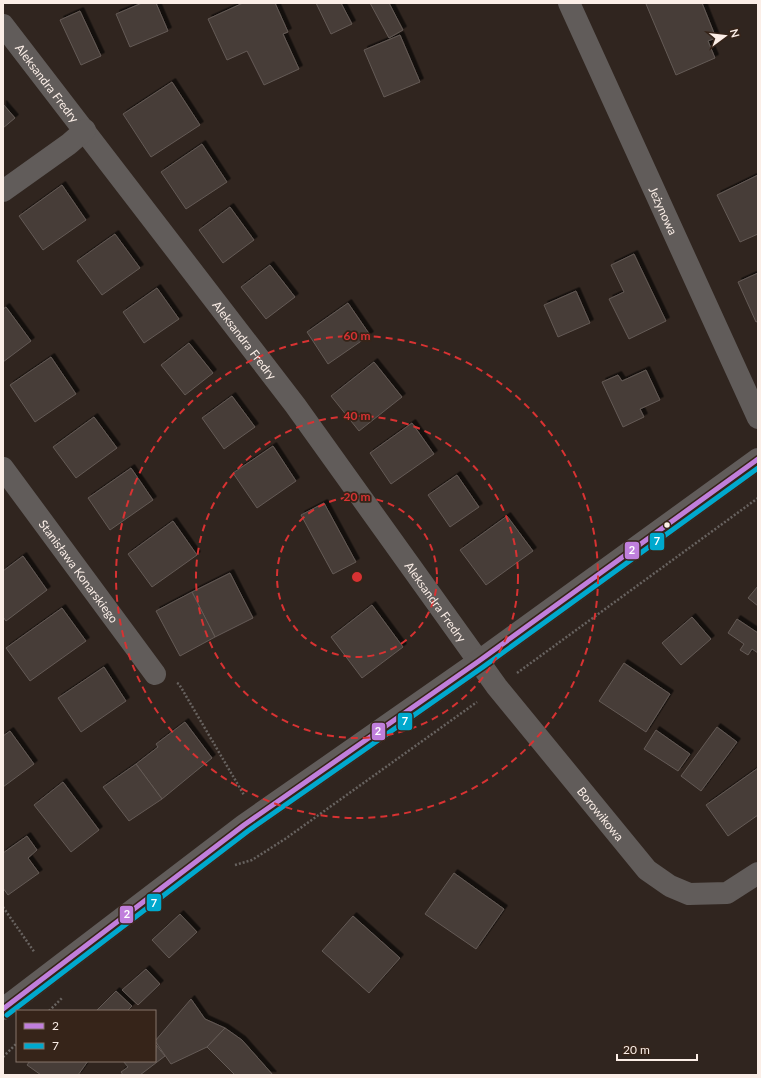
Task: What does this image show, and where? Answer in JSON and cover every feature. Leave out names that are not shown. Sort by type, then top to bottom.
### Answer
[{"type":"street","name":"Jeżynowa","points":[[569,3],[758,418]]},
{"type":"street","name":"Aleksandra Fredry","points":[[3,25],[295,405],[479,661]]},
{"type":"street","points":[[3,191],[69,144],[85,130]]},
{"type":"street","points":[[3,1009],[244,825],[479,661],[758,459]]},
{"type":"street","name":"Stanisława Konarskiego","points":[[3,468],[155,674]]},
{"type":"street","name":"Borowikowa","points":[[479,661],[497,687],[647,870],[670,886],[689,894],[727,893],[758,874]]},
{"type":"path","points":[[232,866],[252,860],[285,839],[758,498]]},
{"type":"path","points":[[155,674],[179,684],[245,797]]},
{"type":"path","points":[[3,907],[35,953]]},
{"type":"path","points":[[50,1010],[65,994]]},
{"type":"path","points":[[3,1057],[16,1044]]},
{"type":"building","points":[[142,3],[156,3],[168,31],[130,47],[116,14]]},
{"type":"building","points":[[243,3],[275,3],[288,32],[283,34],[299,69],[264,85],[247,51],[227,60],[208,19]]},
{"type":"building","points":[[316,3],[341,3],[352,24],[331,34]]},
{"type":"building","points":[[370,3],[389,3],[403,30],[389,38]]},
{"type":"building","points":[[702,3],[716,38],[708,41],[715,58],[676,75],[646,4]]},
{"type":"building","points":[[80,11],[101,56],[81,65],[60,20]]},
{"type":"building","points":[[400,35],[420,82],[384,97],[364,50]]},
{"type":"building","points":[[172,82],[200,125],[151,157],[123,114]]},
{"type":"building","points":[[3,104],[15,118],[3,128]]},
{"type":"building","points":[[202,144],[227,182],[186,209],[161,172]]},
{"type":"building","points":[[758,175],[758,234],[740,242],[717,195]]},
{"type":"building","points":[[62,185],[86,220],[43,250],[19,216]]},
{"type":"building","points":[[230,207],[254,240],[223,263],[199,230]]},
{"type":"building","points":[[115,234],[140,268],[102,295],[77,261]]},
{"type":"building","points":[[634,254],[666,321],[629,339],[609,299],[624,292],[611,265]]},
{"type":"building","points":[[270,265],[295,297],[266,319],[241,287]]},
{"type":"building","points":[[758,273],[758,321],[756,322],[738,282]]},
{"type":"building","points":[[157,288],[179,319],[144,343],[123,312]]},
{"type":"building","points":[[576,291],[590,323],[558,337],[544,305]]},
{"type":"building","points":[[348,303],[370,335],[328,364],[307,332]]},
{"type":"building","points":[[6,307],[31,341],[3,362],[3,309]]},
{"type":"building","points":[[189,343],[213,373],[185,395],[161,365]]},
{"type":"building","points":[[51,357],[76,394],[35,422],[10,385]]},
{"type":"building","points":[[374,362],[402,397],[359,431],[331,396]]},
{"type":"building","points":[[646,370],[660,400],[640,409],[644,417],[623,427],[602,382],[618,375],[622,381]]},
{"type":"building","points":[[232,396],[255,427],[224,449],[202,418]]},
{"type":"building","points":[[94,417],[117,448],[76,478],[53,447]]},
{"type":"building","points":[[412,423],[434,454],[391,484],[370,453]]},
{"type":"building","points":[[273,446],[296,481],[257,508],[233,473]]},
{"type":"building","points":[[131,468],[153,500],[110,530],[88,498]]},
{"type":"building","points":[[457,475],[479,507],[450,527],[428,495]]},
{"type":"building","points":[[324,503],[356,562],[333,574],[301,515]]},
{"type":"building","points":[[507,516],[533,551],[486,585],[460,550]]},
{"type":"building","points":[[173,521],[197,555],[152,587],[128,554]]},
{"type":"building","points":[[23,556],[47,590],[6,621],[3,617],[3,571]]},
{"type":"building","points":[[230,573],[253,618],[215,637],[192,592]]},
{"type":"building","points":[[758,586],[758,606],[748,598]]},
{"type":"building","points":[[192,592],[215,637],[180,656],[156,611]]},
{"type":"building","points":[[372,605],[403,647],[362,678],[331,637]]},
{"type":"building","points":[[62,608],[86,641],[30,681],[6,648]]},
{"type":"building","points":[[692,617],[711,639],[681,665],[662,643]]},
{"type":"building","points":[[737,619],[758,633],[758,653],[752,649],[748,655],[740,650],[744,644],[728,633]]},
{"type":"building","points":[[624,663],[670,694],[646,732],[599,701]]},
{"type":"building","points":[[104,667],[126,701],[81,732],[58,698]]},
{"type":"building","points":[[185,722],[212,758],[162,799],[136,764],[158,747],[156,744]]},
{"type":"building","points":[[717,727],[737,742],[701,791],[681,776]]},
{"type":"building","points":[[656,730],[690,754],[678,771],[644,749]]},
{"type":"building","points":[[10,731],[34,764],[3,787],[3,736]]},
{"type":"building","points":[[136,764],[162,799],[129,821],[103,787]]},
{"type":"building","points":[[758,768],[758,815],[728,836],[706,805]]},
{"type":"building","points":[[63,782],[99,830],[71,852],[34,805]]},
{"type":"building","points":[[27,836],[37,850],[28,858],[39,873],[8,895],[3,888],[3,853]]},
{"type":"building","points":[[454,873],[504,909],[476,949],[425,914]]},
{"type":"building","points":[[180,914],[197,932],[169,958],[152,940]]},
{"type":"building","points":[[353,916],[400,958],[369,993],[322,951]]},
{"type":"building","points":[[146,969],[160,984],[138,1005],[122,990]]},
{"type":"building","points":[[116,991],[132,1006],[128,1010],[97,1010]]},
{"type":"building","points":[[191,999],[205,1019],[225,1028],[207,1047],[171,1064],[156,1042],[156,1040]]},
{"type":"building","points":[[225,1028],[242,1040],[273,1075],[235,1075],[207,1047]]},
{"type":"building","points":[[156,1045],[165,1056],[140,1075],[123,1075],[121,1072],[128,1067],[124,1062],[156,1062]]},
{"type":"building","points":[[29,1062],[87,1062],[78,1075],[41,1075],[27,1065]]},
{"type":"transit line","name":"2","points":[[3,1009],[244,825],[479,661],[758,459]]},
{"type":"transit line","name":"7","points":[[7,1015],[248,831],[483,667],[758,468]]}]
